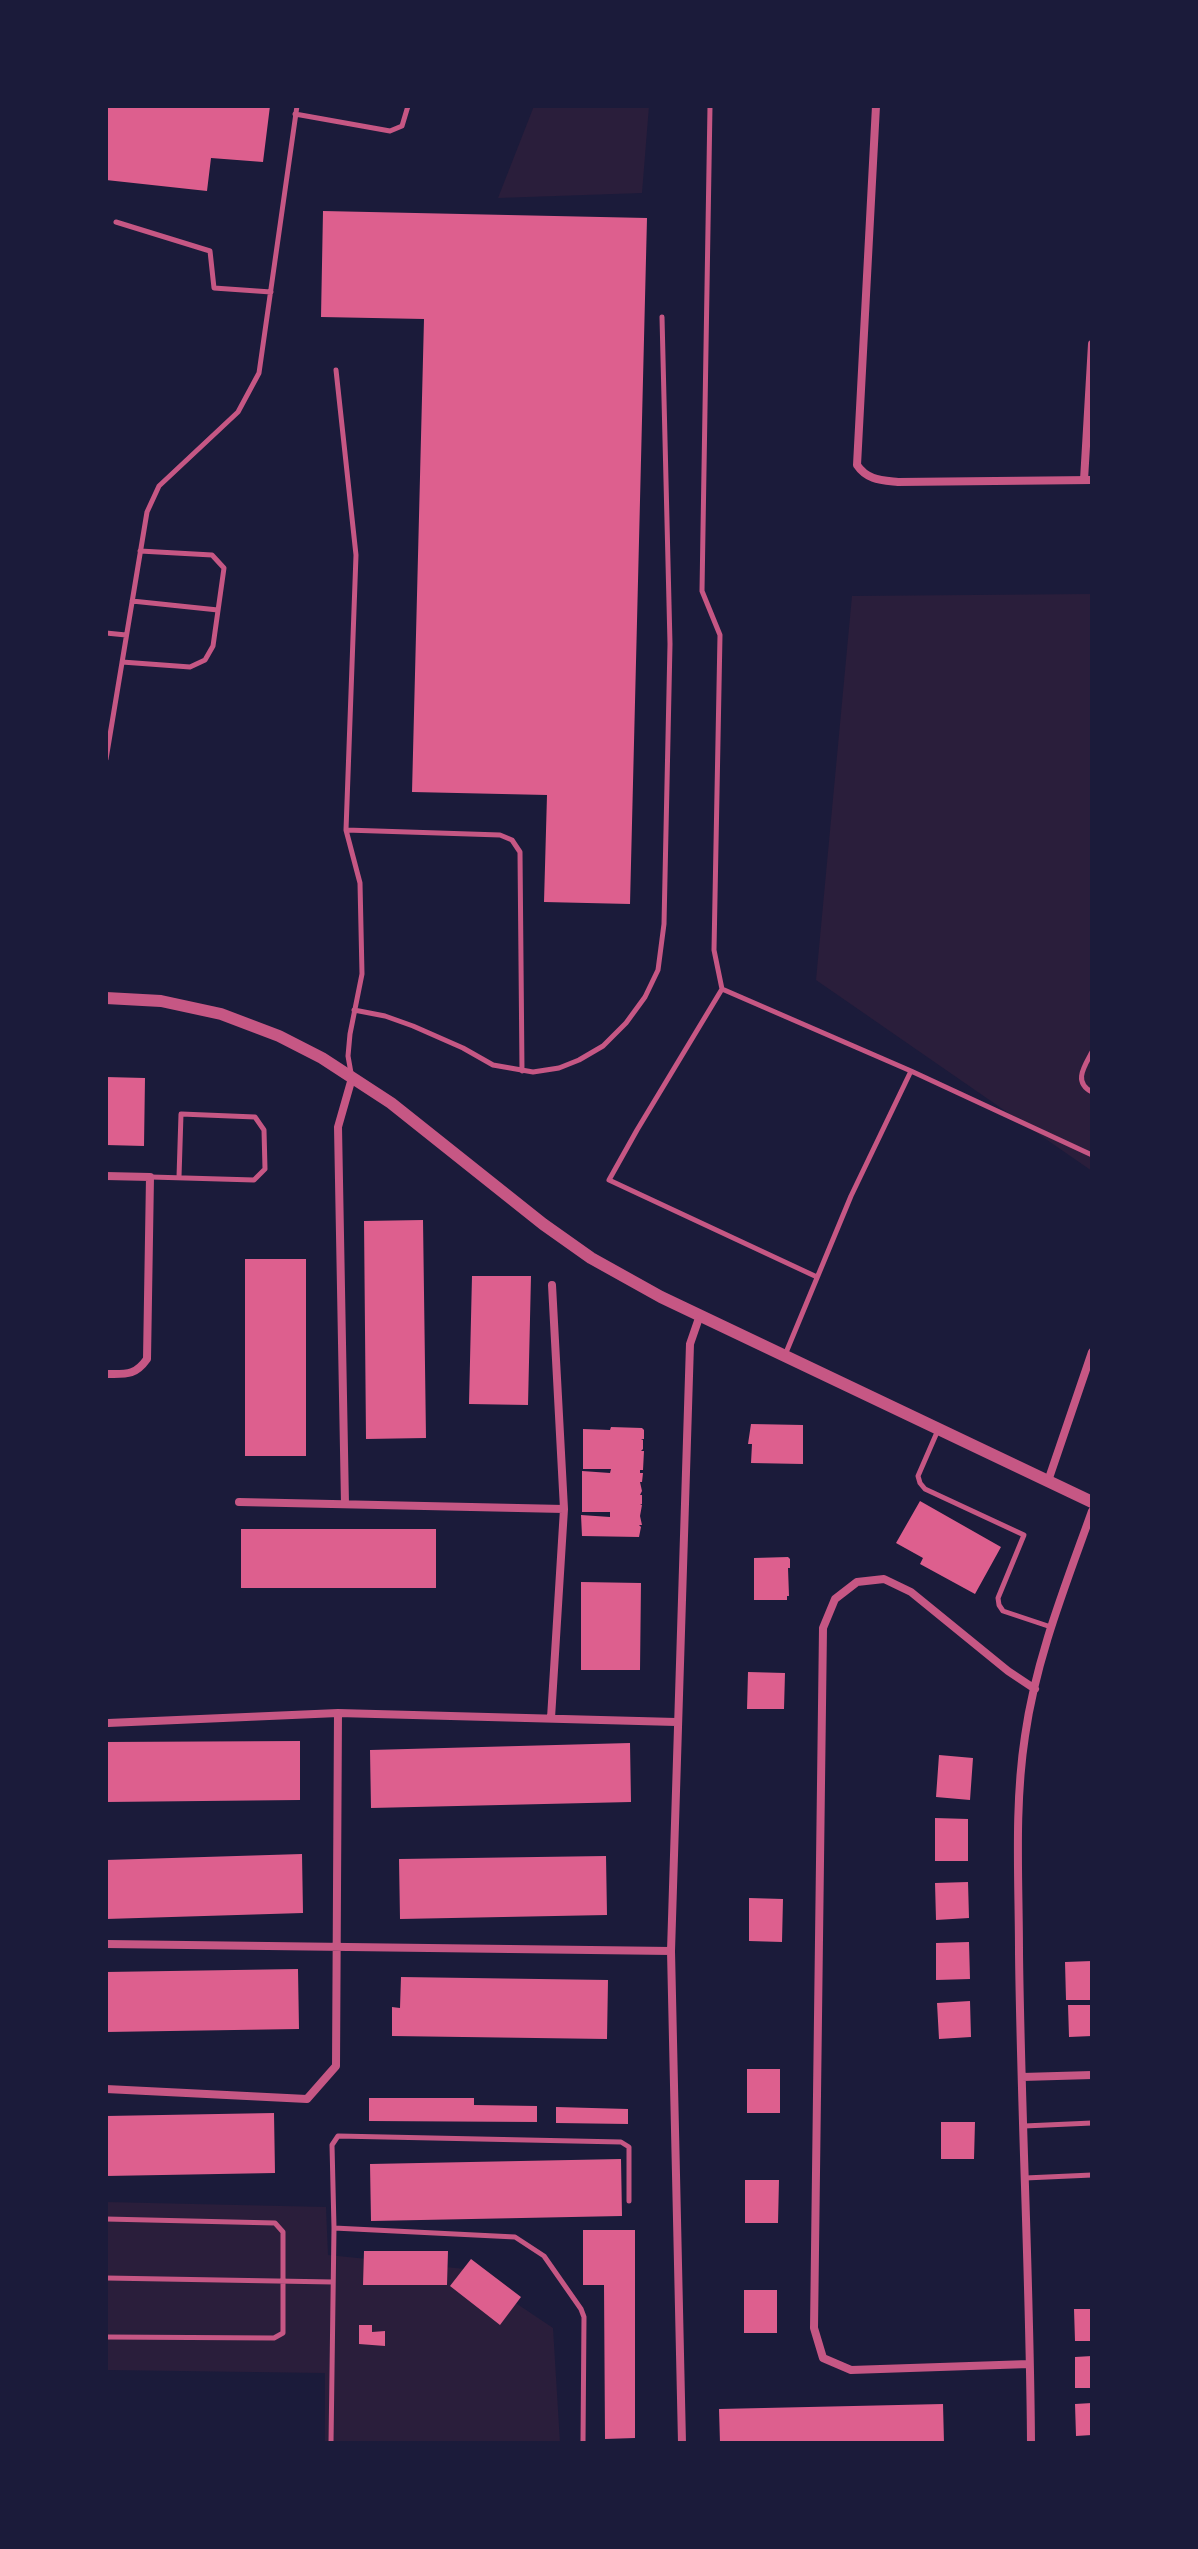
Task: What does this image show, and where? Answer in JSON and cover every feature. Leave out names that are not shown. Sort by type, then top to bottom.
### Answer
[{"type":"street","points":[[876,106],[856,455],[857,465],[864,475],[898,482],[1088,480],[1092,344]]},
{"type":"street","points":[[106,998],[161,1001],[221,1014],[279,1036],[322,1058],[391,1103],[543,1224],[591,1258],[661,1297],[1092,1502]]},
{"type":"street","points":[[345,1504],[338,1127],[352,1078]]},
{"type":"street","points":[[106,1176],[150,1177],[147,1359],[139,1370],[126,1374],[106,1374]]},
{"type":"street","points":[[551,1718],[564,1509],[552,1285]]},
{"type":"street","points":[[682,2443],[671,1951],[690,1344],[700,1315]]},
{"type":"street","points":[[1048,1481],[1092,1352]]},
{"type":"street","points":[[239,1502],[564,1509]]},
{"type":"street","points":[[1031,2443],[1018,1816],[1025,1733],[1035,1689],[1051,1627],[1092,1511]]},
{"type":"street","points":[[1029,2364],[851,2370],[823,2358],[814,2328],[823,1628],[835,1599],[857,1582],[884,1579],[911,1592],[1008,1671],[1035,1689]]},
{"type":"street","points":[[108,1723],[338,1713],[676,1722]]},
{"type":"street","points":[[106,2089],[307,2099],[336,2066],[338,1713]]},
{"type":"street","points":[[106,1944],[671,1951]]},
{"type":"street","points":[[1022,2077],[1092,2075]]},
{"type":"lane","points":[[106,759],[147,512],[159,486],[238,412],[259,373],[297,106]]},
{"type":"lane","points":[[295,114],[390,131],[402,126],[408,106]]},
{"type":"lane","points":[[710,106],[702,591],[720,635],[714,950],[722,989],[609,1180],[817,1277]]},
{"type":"lane","points":[[116,222],[210,251],[214,288],[271,292]]},
{"type":"lane","points":[[354,1010],[399,1021],[463,1048],[493,1065],[533,1072],[559,1068],[603,1046],[626,1023],[645,997],[658,970],[662,951],[670,644],[662,317]]},
{"type":"lane","points":[[336,370],[356,555],[346,830],[360,883],[362,974],[348,1056],[352,1078]]},
{"type":"lane","points":[[122,662],[190,667],[205,660],[213,646],[224,568],[212,555],[140,551]]},
{"type":"lane","points":[[132,601],[218,610]]},
{"type":"lane","points":[[106,633],[126,635]]},
{"type":"lane","points":[[346,830],[500,835],[512,840],[520,852],[522,1071]]},
{"type":"lane","points":[[722,989],[911,1071],[1092,1155]]},
{"type":"lane","points":[[1092,1052],[1081,1073],[1081,1081],[1085,1089],[1092,1092]]},
{"type":"lane","points":[[784,1356],[851,1196],[911,1071]]},
{"type":"lane","points":[[150,1177],[254,1180],[265,1169],[264,1130],[255,1117],[181,1114],[179,1177]]},
{"type":"lane","points":[[938,1429],[918,1476],[920,1483],[925,1489],[1024,1535],[998,1598],[999,1605],[1003,1611],[1051,1627]]},
{"type":"lane","points":[[1023,2126],[1092,2123]]},
{"type":"lane","points":[[331,2443],[332,2145],[338,2136],[621,2142],[629,2147],[629,2201]]},
{"type":"lane","points":[[1025,2178],[1092,2175]]},
{"type":"lane","points":[[106,2219],[275,2223],[283,2232],[284,2280],[283,2333],[274,2338],[106,2337]]},
{"type":"lane","points":[[334,2228],[515,2237],[544,2256],[584,2317],[583,2443]]},
{"type":"lane","points":[[106,2278],[333,2282]]},
{"type":"shaded area","points":[[534,106],[649,106],[642,193],[498,198]]},
{"type":"shaded area","points":[[1092,594],[1092,1171],[816,980],[852,596]]},
{"type":"shaded area","points":[[106,2202],[326,2207],[328,2255],[465,2269],[553,2328],[560,2443],[325,2443],[325,2373],[106,2370]]},
{"type":"building","points":[[106,106],[270,106],[263,162],[211,158],[207,191],[106,180]]},
{"type":"building","points":[[323,211],[647,218],[630,904],[544,902],[547,795],[412,792],[424,319],[321,317]]},
{"type":"building","points":[[106,1077],[145,1078],[144,1146],[106,1145]]},
{"type":"building","points":[[423,1220],[426,1438],[366,1439],[364,1221]]},
{"type":"building","points":[[245,1259],[306,1259],[306,1456],[245,1456]]},
{"type":"building","points":[[472,1276],[531,1276],[528,1405],[469,1404]]},
{"type":"building","points":[[751,1424],[803,1425],[803,1464],[751,1463],[752,1444],[748,1444]]},
{"type":"building","points":[[611,1427],[644,1430],[644,1439],[641,1439],[641,1451],[644,1451],[643,1470],[640,1470],[643,1473],[640,1482],[642,1525],[639,1525],[639,1537],[582,1536],[581,1515],[610,1517],[610,1512],[582,1512],[582,1471],[610,1473],[611,1469],[583,1469],[583,1429],[610,1430]]},
{"type":"building","points":[[920,1501],[1001,1547],[975,1594],[920,1564],[923,1558],[896,1543]]},
{"type":"building","points":[[241,1529],[436,1529],[436,1588],[241,1588]]},
{"type":"building","points":[[788,1557],[787,1600],[754,1600],[754,1558]]},
{"type":"building","points":[[581,1582],[641,1583],[640,1670],[581,1670]]},
{"type":"building","points":[[748,1672],[785,1673],[784,1709],[747,1709]]},
{"type":"building","points":[[300,1741],[300,1800],[106,1802],[106,1742]]},
{"type":"building","points":[[630,1743],[631,1802],[371,1808],[370,1750]]},
{"type":"building","points":[[939,1755],[973,1758],[970,1800],[936,1797]]},
{"type":"building","points":[[935,1818],[968,1819],[968,1861],[935,1861]]},
{"type":"building","points":[[302,1854],[303,1913],[106,1919],[106,1860]]},
{"type":"building","points":[[606,1856],[607,1915],[400,1919],[399,1859]]},
{"type":"building","points":[[968,1882],[969,1918],[936,1920],[935,1883]]},
{"type":"building","points":[[749,1898],[783,1899],[782,1942],[749,1941]]},
{"type":"building","points":[[969,1942],[970,1979],[936,1980],[936,1943]]},
{"type":"building","points":[[1092,1961],[1092,2000],[1066,2000],[1065,1962]]},
{"type":"building","points":[[298,1969],[299,2029],[106,2032],[106,1972]]},
{"type":"building","points":[[401,1977],[608,1980],[607,2039],[392,2036],[392,2007],[400,2008]]},
{"type":"building","points":[[970,2001],[971,2037],[939,2039],[937,2003]]},
{"type":"building","points":[[1068,2005],[1092,2005],[1092,2036],[1069,2037]]},
{"type":"building","points":[[747,2069],[780,2069],[780,2113],[747,2113]]},
{"type":"building","points":[[369,2098],[474,2098],[474,2105],[537,2106],[537,2122],[369,2121]]},
{"type":"building","points":[[556,2107],[628,2109],[628,2124],[556,2123]]},
{"type":"building","points":[[274,2113],[275,2173],[106,2176],[106,2116]]},
{"type":"building","points":[[941,2122],[975,2122],[974,2159],[941,2159]]},
{"type":"building","points":[[621,2159],[622,2216],[371,2221],[370,2164]]},
{"type":"building","points":[[745,2180],[779,2180],[778,2223],[745,2223]]},
{"type":"building","points":[[583,2230],[635,2230],[635,2438],[605,2439],[604,2285],[583,2285]]},
{"type":"building","points":[[364,2251],[448,2251],[447,2285],[363,2285]]},
{"type":"building","points":[[471,2259],[521,2297],[500,2325],[450,2286]]},
{"type":"building","points":[[744,2290],[777,2290],[777,2333],[744,2333]]},
{"type":"building","points":[[1074,2309],[1092,2309],[1092,2341],[1075,2341]]},
{"type":"building","points":[[359,2325],[372,2325],[372,2332],[385,2331],[385,2346],[359,2344]]},
{"type":"building","points":[[1092,2356],[1092,2388],[1075,2388],[1075,2357]]},
{"type":"building","points":[[1092,2403],[1092,2435],[1076,2436],[1075,2404]]},
{"type":"building","points":[[943,2404],[944,2443],[720,2443],[719,2409]]}]
